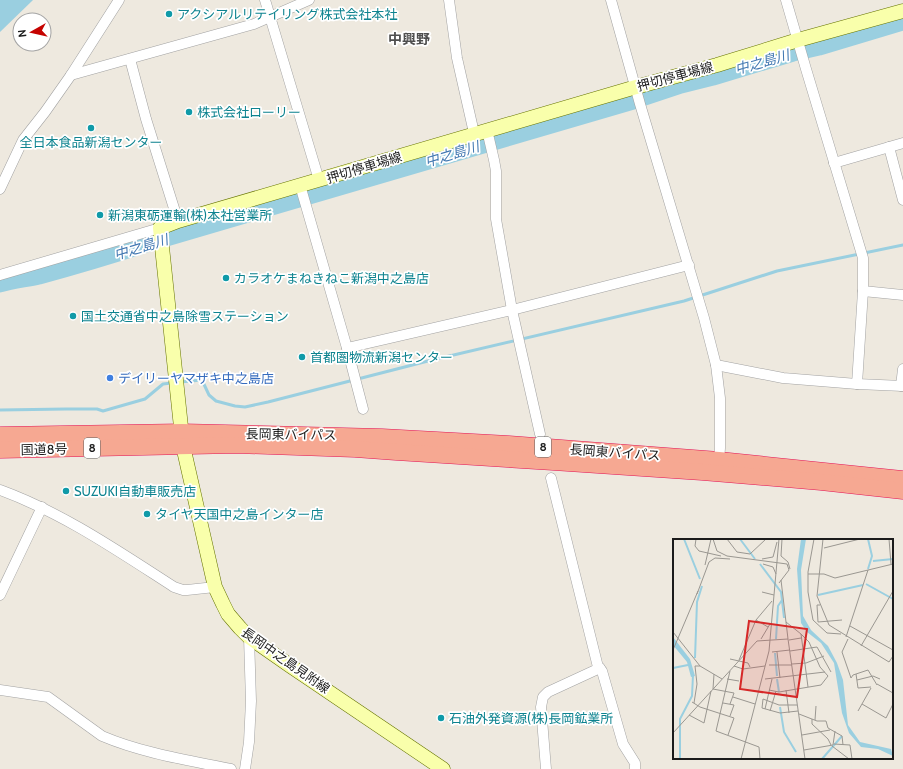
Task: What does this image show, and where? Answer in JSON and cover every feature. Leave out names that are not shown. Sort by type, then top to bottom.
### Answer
[{"type":"highway","name":"国道8号","points":[[0,435],[183,439]]},
{"type":"highway","name":"長岡東バイパス","points":[[183,439],[382,437],[509,444],[719,460],[903,479]]},
{"type":"highway","name":"国道8号","points":[[0,450],[183,439]]},
{"type":"highway","name":"長岡東バイパス","points":[[183,439],[237,445],[355,449],[702,472],[821,482],[903,491]]},
{"type":"main road","name":"押切停車場線","points":[[160,228],[178,221],[481,132],[638,95],[717,65],[798,40],[903,11]]},
{"type":"main road","points":[[160,228],[183,439]]},
{"type":"main road","name":"長岡中之島見附線","points":[[183,439],[215,587],[228,614],[249,636],[289,665],[443,769]]},
{"type":"street","points":[[0,189],[23,140],[71,75],[119,0]]},
{"type":"street","points":[[265,0],[319,180]]},
{"type":"street","points":[[71,75],[254,24],[309,0]]},
{"type":"street","points":[[448,0],[457,58],[481,132],[496,171],[496,219],[512,310],[540,434]]},
{"type":"street","points":[[611,0],[689,265],[716,365],[720,398],[719,460]]},
{"type":"street","points":[[786,0],[863,258],[863,291],[857,384]]},
{"type":"street","points":[[130,59],[146,119],[178,221]]},
{"type":"street","points":[[834,163],[903,143]]},
{"type":"street","points":[[889,147],[903,200]]},
{"type":"street","points":[[300,186],[363,409]]},
{"type":"street","points":[[0,275],[160,228]]},
{"type":"street","points":[[347,348],[512,310],[689,265]]},
{"type":"street","points":[[863,291],[903,295]]},
{"type":"street","points":[[716,365],[783,378],[902,386],[903,369]]},
{"type":"street","points":[[551,478],[598,666],[602,671],[623,744],[635,763],[635,769]]},
{"type":"street","points":[[0,490],[42,507],[90,533],[174,587],[187,590],[215,587]]},
{"type":"street","points":[[0,594],[42,507]]},
{"type":"street","points":[[245,769],[251,701],[249,636]]},
{"type":"street","points":[[546,769],[541,707],[543,697],[548,692],[600,668]]},
{"type":"street","points":[[0,690],[48,697],[102,736],[110,739],[151,752],[231,769]]},
{"type":"water","points":[[0,0],[33,0],[21,12],[12,12],[12,20],[0,32]]},
{"type":"waterway","name":"中之島川","points":[[0,284],[39,276],[81,264],[633,101],[681,85],[903,22]]},
{"type":"waterway","points":[[180,382],[202,380],[209,395],[216,401],[245,407],[428,361],[684,301],[777,271],[903,245]]},
{"type":"waterway","points":[[0,410],[97,409],[103,411],[145,399],[163,384],[172,383]]},
{"type":"place","name":"アクシアルリテイリング株式会社本社","points":[[169,14]]},
{"type":"place","name":"株式会社ローリー","points":[[189,112]]},
{"type":"place","name":"全日本食品新潟センター","points":[[91,128]]},
{"type":"place","name":"新潟東砺運輸(株)本社営業所","points":[[100,215]]},
{"type":"place","name":"カラオケまねきねこ新潟中之島店","points":[[226,278]]},
{"type":"place","name":"国土交通省中之島除雪ステーション","points":[[73,316]]},
{"type":"place","name":"首都圏物流新潟センター","points":[[302,357]]},
{"type":"place","name":"デイリーヤマザキ中之島店","points":[[110,378]]},
{"type":"place","name":"SUZUKI自動車販売店","points":[[66,491]]},
{"type":"place","name":"タイヤ天国中之島インター店","points":[[147,514]]},
{"type":"place","name":"石油外発資源(株)長岡鉱業所","points":[[441,718]]},
{"type":"district","name":"中興野","points":[[409,39]]}]
